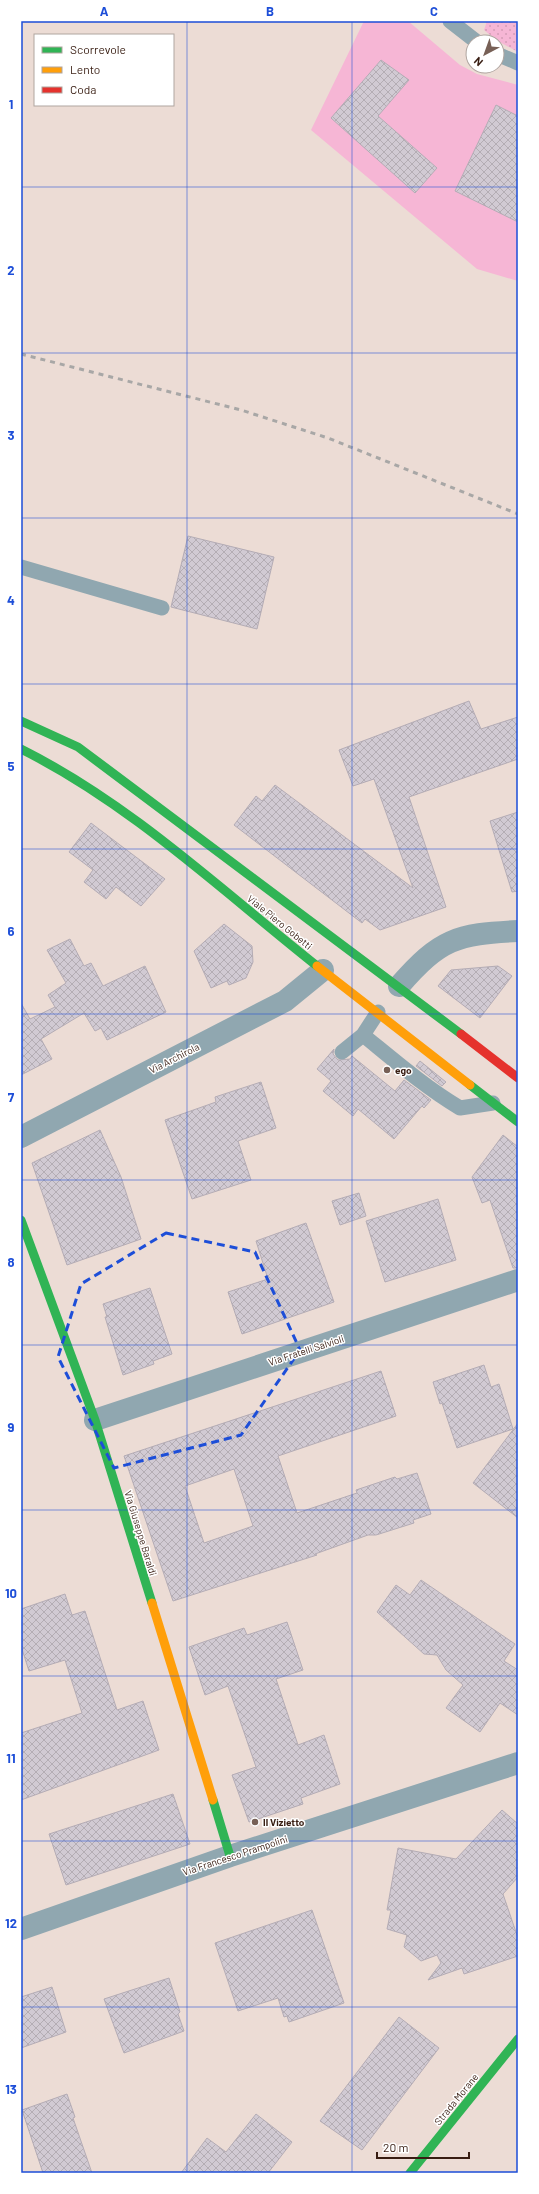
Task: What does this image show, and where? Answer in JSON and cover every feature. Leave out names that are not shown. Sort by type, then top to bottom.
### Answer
[{"type":"main road","name":"Viale Piero Gobetti","points":[[21,721],[78,747],[131,785],[399,986],[518,1078]]},
{"type":"main road","name":"Viale Piero Gobetti","points":[[21,749],[68,772],[120,808],[323,970],[518,1122]]},
{"type":"main road","name":"Via Giuseppe Baraldi","points":[[21,1220],[95,1420],[230,1856]]},
{"type":"main road","name":"Strada Morane","points":[[410,2173],[518,2039]]},
{"type":"street","points":[[399,986],[438,948],[458,938],[486,932],[518,931]]},
{"type":"street","name":"Via Archirola","points":[[21,1137],[285,1001],[323,970]]},
{"type":"street","name":"Via Fratelli Salvioli","points":[[95,1420],[518,1280]]},
{"type":"street","name":"Via Francesco Prampolini","points":[[21,1929],[230,1856],[518,1763]]},
{"type":"lane","points":[[450,21],[467,34]]},
{"type":"lane","points":[[505,57],[518,63]]},
{"type":"lane","points":[[21,567],[162,608]]},
{"type":"lane","points":[[342,1052],[364,1035],[378,1012]]},
{"type":"lane","points":[[364,1035],[436,1094],[460,1108],[493,1102]]},
{"type":"highlighted area","points":[[166,1233],[255,1252],[300,1350],[241,1435],[114,1468],[58,1357],[81,1284]]},
{"type":"shaded area","points":[[364,21],[408,21],[465,68],[465,74],[477,74],[518,85],[518,281],[477,269],[311,130]]},
{"type":"shaded area","points":[[487,21],[518,21],[518,52],[505,45],[505,34],[489,34],[484,30]]},
{"type":"building","points":[[381,60],[409,80],[378,116],[437,168],[415,193],[331,118]]},
{"type":"building","points":[[496,105],[518,116],[518,222],[455,191]]},
{"type":"building","points":[[188,536],[274,557],[257,629],[171,607]]},
{"type":"building","points":[[469,701],[481,729],[518,717],[518,759],[409,797],[446,907],[380,930],[365,919],[362,923],[234,825],[256,796],[262,801],[275,785],[413,888],[374,779],[353,786],[339,750]]},
{"type":"building","points":[[518,812],[518,891],[512,892],[490,821]]},
{"type":"building","points":[[91,823],[165,879],[141,906],[116,887],[106,899],[84,882],[93,870],[69,852]]},
{"type":"building","points":[[224,924],[252,946],[253,962],[246,978],[229,985],[227,981],[211,988],[194,951]]},
{"type":"building","points":[[70,939],[84,966],[91,963],[103,986],[145,966],[166,1012],[107,1040],[101,1028],[95,1031],[84,1013],[41,1039],[52,1059],[21,1075],[21,1003],[30,1019],[55,1007],[48,995],[66,983],[47,950]]},
{"type":"building","points":[[498,966],[512,976],[480,1018],[438,986],[451,970]]},
{"type":"building","points":[[334,1049],[333,1054],[338,1060],[350,1059],[352,1056],[395,1091],[404,1080],[431,1100],[424,1108],[422,1106],[394,1139],[358,1109],[353,1116],[323,1091],[331,1081],[317,1069]]},
{"type":"building","points":[[420,1061],[446,1082],[442,1086],[416,1066]]},
{"type":"building","points":[[261,1082],[276,1128],[238,1141],[251,1180],[192,1199],[165,1120],[216,1102],[215,1097]]},
{"type":"building","points":[[100,1130],[121,1177],[141,1239],[67,1265],[32,1163]]},
{"type":"building","points":[[503,1135],[518,1147],[518,1268],[513,1268],[490,1200],[482,1203],[472,1177]]},
{"type":"building","points":[[359,1193],[366,1216],[340,1225],[332,1201]]},
{"type":"building","points":[[438,1199],[456,1260],[385,1282],[366,1221]]},
{"type":"building","points":[[306,1223],[334,1302],[242,1334],[228,1292],[268,1279],[256,1241]]},
{"type":"building","points":[[150,1288],[172,1354],[153,1361],[154,1364],[123,1375],[105,1317],[107,1317],[103,1304]]},
{"type":"building","points":[[484,1365],[491,1387],[499,1384],[513,1429],[457,1448],[442,1403],[440,1404],[433,1382]]},
{"type":"building","points":[[381,1371],[396,1416],[278,1456],[297,1513],[357,1493],[356,1490],[395,1477],[397,1479],[417,1473],[431,1514],[413,1520],[414,1523],[376,1535],[368,1535],[315,1554],[317,1555],[173,1601],[124,1456]],"holes":[[[234,1469],[253,1526],[204,1543],[185,1486]]]},
{"type":"building","points":[[518,1423],[518,1518],[473,1483]]},
{"type":"building","points":[[421,1580],[515,1644],[504,1661],[518,1670],[518,1715],[500,1703],[480,1732],[446,1708],[463,1685],[446,1670],[437,1655],[424,1654],[377,1612],[396,1585],[410,1595]]},
{"type":"building","points":[[65,1594],[72,1615],[85,1611],[117,1710],[143,1701],[159,1750],[21,1800],[21,1733],[82,1713],[65,1660],[29,1671],[21,1646],[21,1609]]},
{"type":"building","points":[[287,1622],[303,1670],[276,1679],[298,1745],[324,1735],[340,1784],[301,1798],[303,1804],[249,1822],[232,1775],[256,1767],[228,1686],[205,1695],[189,1647],[244,1628],[247,1635]]},
{"type":"building","points":[[173,1794],[190,1844],[66,1885],[49,1834]]},
{"type":"building","points":[[502,1810],[518,1824],[518,1877],[503,1894],[518,1938],[518,1956],[464,1974],[462,1968],[428,1980],[441,1963],[437,1955],[421,1961],[404,1947],[407,1935],[387,1929],[391,1910],[387,1910],[398,1848],[456,1859]]},
{"type":"building","points":[[312,1910],[344,2003],[289,2022],[287,2016],[284,2017],[278,1998],[238,2011],[215,1943]]},
{"type":"building","points":[[169,1978],[180,2012],[178,2014],[184,2031],[124,2053],[104,1999]]},
{"type":"building","points":[[52,1987],[66,2032],[21,2048],[21,1997]]},
{"type":"building","points":[[399,2017],[439,2048],[362,2150],[320,2121]]},
{"type":"building","points":[[67,2094],[75,2117],[73,2118],[92,2173],[43,2173],[22,2110]]},
{"type":"building","points":[[256,2114],[292,2142],[268,2173],[181,2173],[207,2138],[226,2152]]},
{"type":"railway","points":[[21,354],[241,410],[328,438],[518,514]]},
{"type":"traffic: fast","points":[[21,721],[78,747],[461,1034]]},
{"type":"traffic: fast","points":[[21,749],[100,795],[138,822],[210,878],[317,966]]},
{"type":"traffic: fast","points":[[470,1085],[518,1122]]},
{"type":"traffic: fast","points":[[21,1220],[95,1420],[152,1603]]},
{"type":"traffic: fast","points":[[213,1800],[230,1856]]},
{"type":"traffic: fast","points":[[410,2173],[518,2039]]},
{"type":"traffic: slow","points":[[317,966],[470,1085]]},
{"type":"traffic: slow","points":[[152,1603],[213,1800]]},
{"type":"traffic: jam","points":[[461,1034],[518,1078]]},
{"type":"place","name":"ego","points":[[387,1070]]},
{"type":"place","name":"Il Vizietto","points":[[255,1822]]}]
